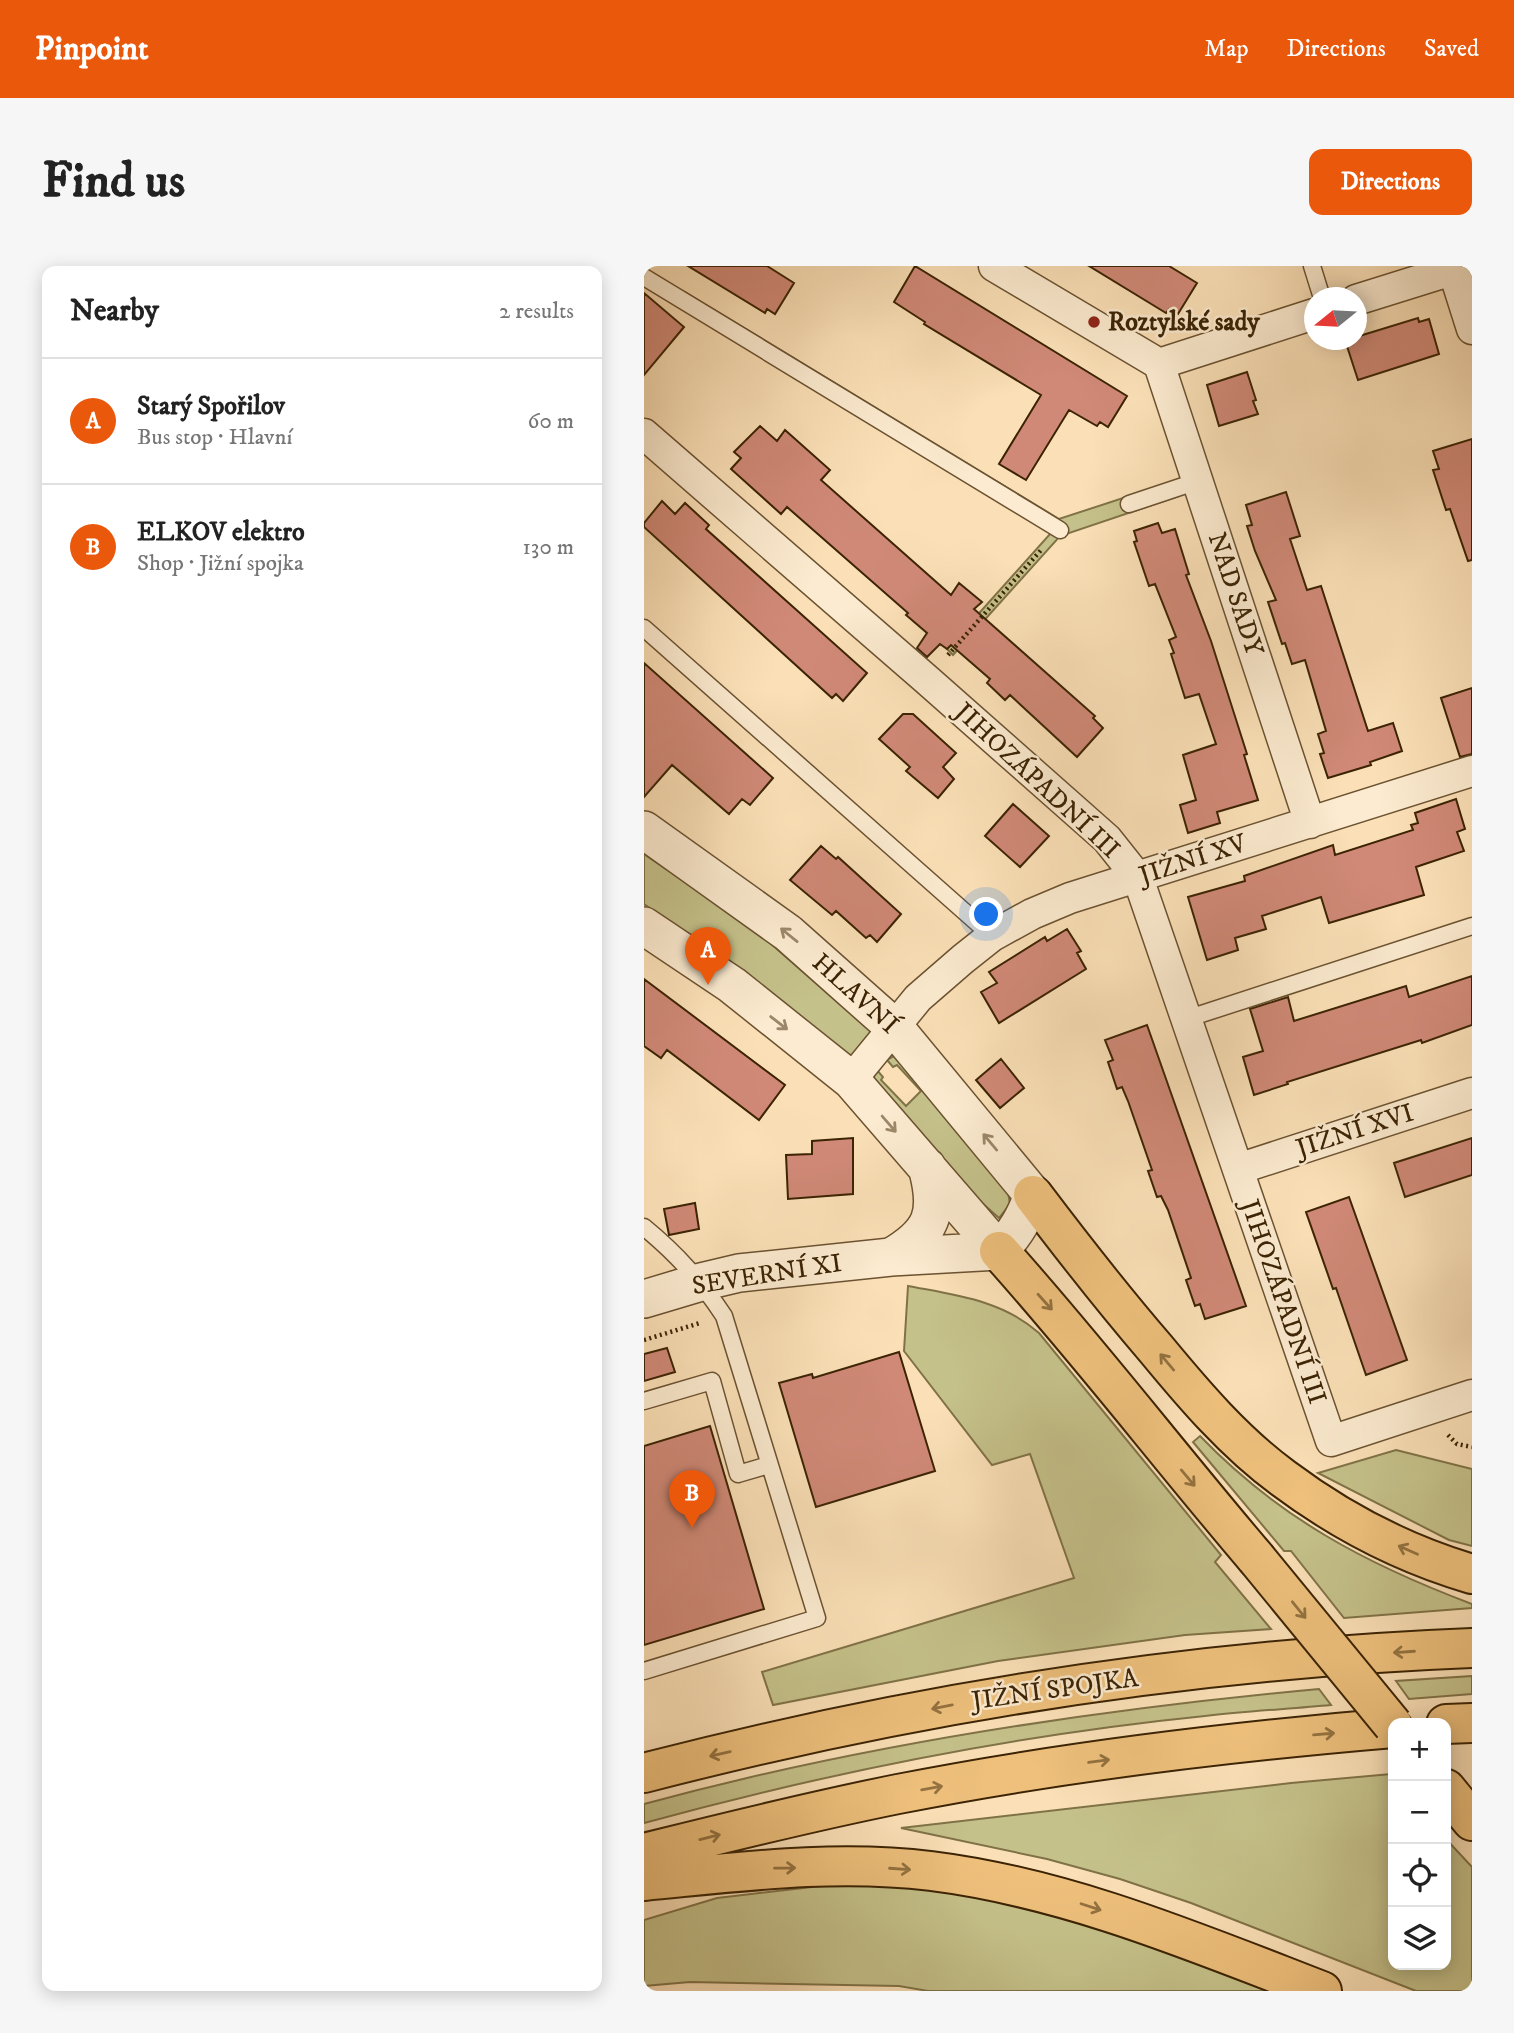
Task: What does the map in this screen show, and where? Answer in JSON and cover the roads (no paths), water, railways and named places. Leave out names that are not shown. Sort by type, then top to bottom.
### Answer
[{"type":"highway","points":[[1033,1195],[1088,1269],[1212,1413],[1282,1477],[1337,1514],[1387,1541],[1429,1560],[1472,1574]]},
{"type":"highway","points":[[999,1251],[1018,1249],[1055,1253],[1088,1269]]},
{"type":"highway","points":[[999,1251],[1060,1320],[1388,1721]]},
{"type":"highway","name":"JIŽNÍ SPOJKA","points":[[644,1773],[846,1726],[991,1698],[1249,1665],[1472,1648]]},
{"type":"highway","points":[[1451,1724],[1472,1723]]},
{"type":"highway","points":[[644,1853],[885,1797],[1031,1770],[1197,1747],[1388,1728]]},
{"type":"highway","points":[[1451,1795],[1472,1821]]},
{"type":"highway","points":[[644,1881],[774,1868],[831,1867],[929,1871],[973,1878],[1076,1902],[1322,1991]]},
{"type":"street","points":[[994,266],[1159,365],[1304,317]]},
{"type":"street","points":[[1367,297],[1459,268],[1472,329]]},
{"type":"street","name":"NAD SADY","points":[[1159,365],[1310,823]]},
{"type":"street","name":"JIHOZÁPADNÍ III","points":[[644,434],[1107,839],[1138,878],[1331,1441],[1472,1395]]},
{"type":"street","name":"JIŽNÍ XV","points":[[851,1080],[918,998],[992,936],[1032,914],[1070,898],[1472,771]]},
{"type":"street","name":"HLAVNÍ","points":[[644,830],[788,933],[895,1028],[1033,1195]]},
{"type":"street","points":[[644,926],[732,985],[851,1080],[999,1251],[1025,1218],[1033,1195]]},
{"type":"street","name":"JIŽNÍ XVI","points":[[1238,1169],[1472,1093]]},
{"type":"street","points":[[891,1258],[921,1236],[929,1223],[933,1190],[926,1167]]},
{"type":"street","name":"SEVERNÍ XI","points":[[644,1298],[739,1273],[891,1258],[999,1251]]},
{"type":"lane","points":[[1312,266],[1319,287]]},
{"type":"lane","points":[[644,278],[1059,530]]},
{"type":"lane","points":[[1129,504],[1198,481]]},
{"type":"lane","points":[[644,628],[992,936]]},
{"type":"lane","points":[[1186,1019],[1472,926]]},
{"type":"lane","points":[[644,1227],[701,1282],[723,1316],[817,1618],[644,1671]]},
{"type":"lane","points":[[644,1401],[712,1381],[738,1474],[769,1465]]},
{"type":"place","name":"Roztylské sady","points":[[1094,322]]},
{"type":"place","name":"Starý Spořilov","points":[[708,985]]},
{"type":"place","name":"ELKOV elektro","points":[[692,1528]]}]
